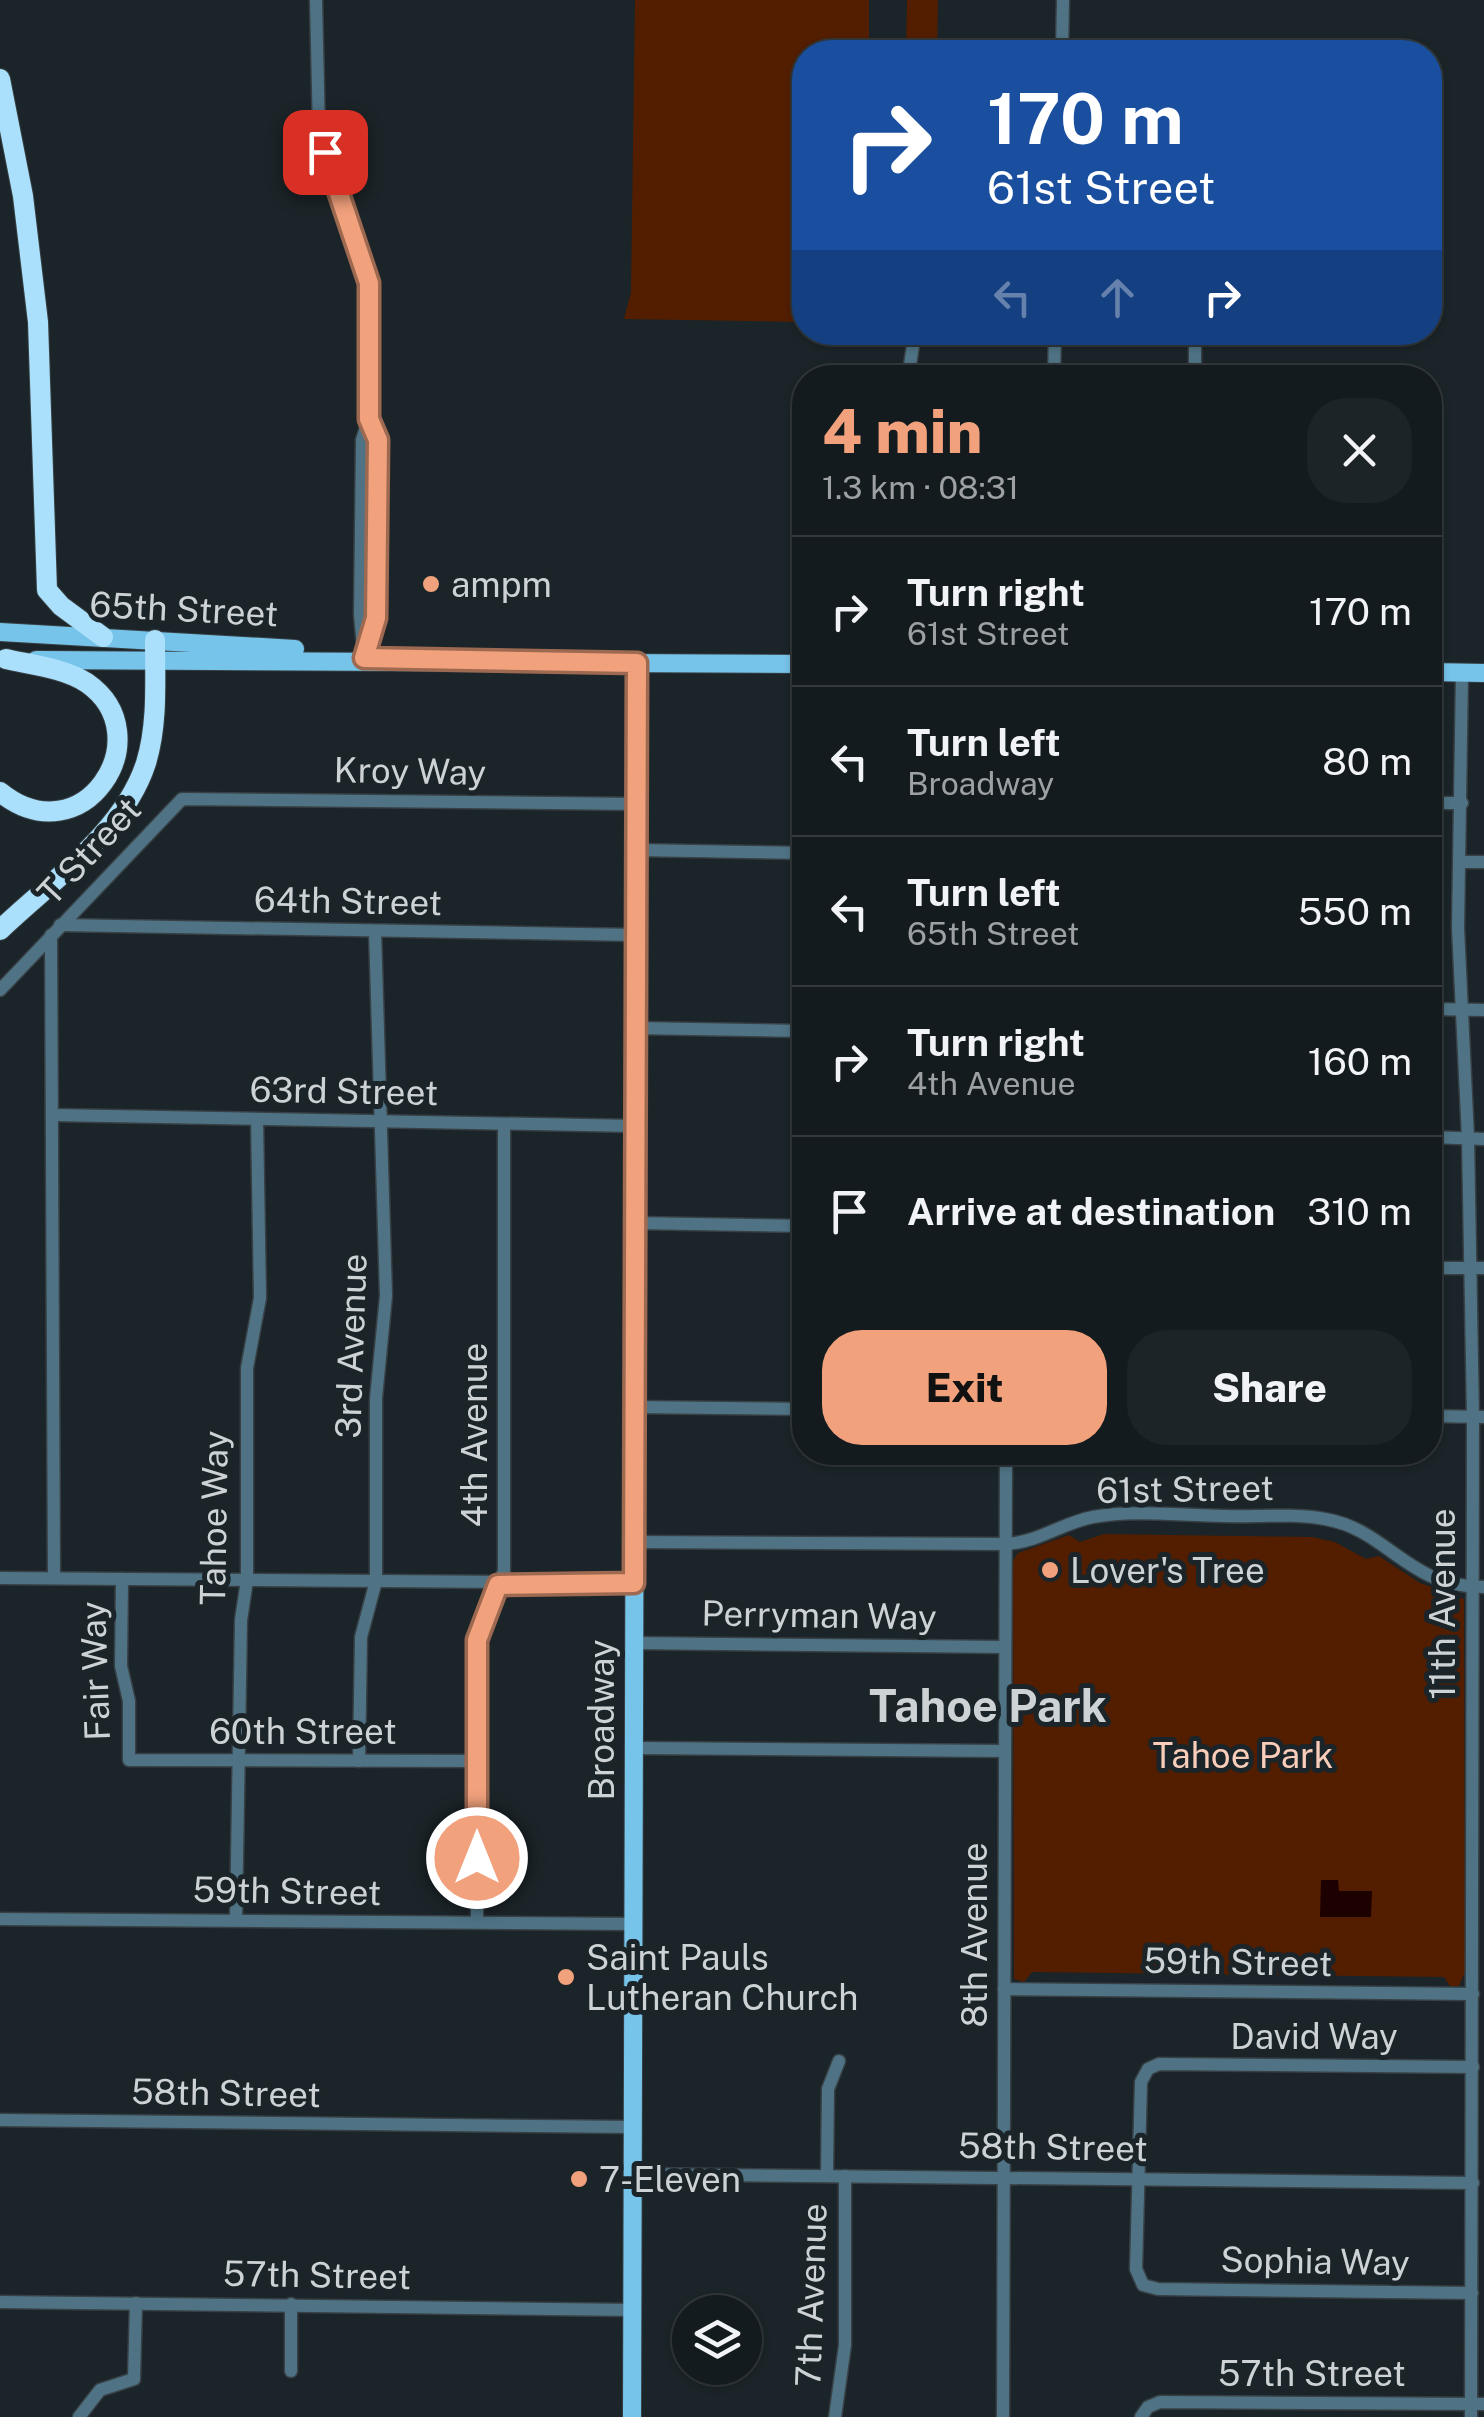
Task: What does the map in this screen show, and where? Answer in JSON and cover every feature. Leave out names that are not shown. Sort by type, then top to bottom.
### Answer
[{"type":"highway","points":[[0,79],[23,196],[38,322],[44,574],[48,590],[60,606],[103,637]]},
{"type":"highway","points":[[0,930],[110,824],[131,796],[146,764],[154,729],[155,650]]},
{"type":"highway","points":[[0,792],[37,810],[74,807],[100,790],[116,751],[109,711],[94,689],[76,677],[3,659]]},
{"type":"main road","name":"65th Street","points":[[0,632],[103,637],[155,650]]},
{"type":"main road","name":"65th Street","points":[[3,659],[155,650],[364,658],[792,664]]},
{"type":"main road","name":"Broadway","points":[[632,2417],[637,663]]},
{"type":"main road","points":[[1442,672],[1484,673]]},
{"type":"street","points":[[316,0],[319,132],[369,283],[369,419],[378,440],[376,618],[364,658]]},
{"type":"street","points":[[1062,40],[1063,0]]},
{"type":"street","name":"11th Avenue","points":[[1462,672],[1461,1010],[1477,1268],[1479,1417],[1473,1994],[1473,2182],[1479,2239],[1472,2293],[1476,2408]]},
{"type":"street","name":"Kroy Way","points":[[182,799],[636,804]]},
{"type":"street","name":"T Street","points":[[0,990],[182,799]]},
{"type":"street","points":[[1442,802],[1462,803]]},
{"type":"street","points":[[636,850],[792,853]]},
{"type":"street","points":[[1460,862],[1484,862]]},
{"type":"street","points":[[54,1578],[52,1115],[56,930]]},
{"type":"street","name":"64th Street","points":[[56,930],[636,936]]},
{"type":"street","name":"3rd Avenue","points":[[358,1762],[361,1637],[376,1581],[376,1398],[386,1296],[374,931]]},
{"type":"street","points":[[1442,1009],[1484,1010]]},
{"type":"street","points":[[636,1028],[792,1031]]},
{"type":"street","name":"63rd Street","points":[[52,1115],[635,1126]]},
{"type":"street","name":"Tahoe Way","points":[[236,1920],[241,1620],[247,1580],[247,1368],[260,1298],[258,1119]]},
{"type":"street","name":"4th Avenue","points":[[477,1922],[477,1640],[504,1571],[504,1124]]},
{"type":"street","points":[[1442,1137],[1484,1139]]},
{"type":"street","points":[[635,1223],[792,1226]]},
{"type":"street","points":[[1442,1268],[1477,1268]]},
{"type":"street","points":[[634,1407],[792,1408]]},
{"type":"street","points":[[1442,1416],[1479,1417]]},
{"type":"street","name":"8th Avenue","points":[[1003,2417],[1006,1465]]},
{"type":"street","name":"61st Street","points":[[634,1542],[1006,1544],[1028,1543],[1076,1522],[1112,1515],[1317,1518],[1363,1533],[1422,1575],[1478,1587]]},
{"type":"street","points":[[0,1578],[498,1585],[634,1583]]},
{"type":"street","name":"Fair Way","points":[[122,1579],[122,1666],[129,1700],[129,1760]]},
{"type":"street","name":"Perryman Way","points":[[634,1644],[1005,1647]]},
{"type":"street","points":[[633,1748],[1004,1751]]},
{"type":"street","name":"60th Street","points":[[129,1760],[477,1761]]},
{"type":"street","name":"59th Street","points":[[0,1919],[633,1924]]},
{"type":"street","name":"59th Street","points":[[1004,1989],[1473,1994]]},
{"type":"street","name":"7th Avenue","points":[[828,2174],[828,2088],[839,2060]]},
{"type":"street","name":"David Way","points":[[1136,2178],[1141,2082],[1154,2066],[1473,2067]]},
{"type":"street","name":"58th Street","points":[[0,2120],[632,2128]]},
{"type":"street","name":"58th Street","points":[[632,2174],[1473,2182]]},
{"type":"street","name":"7th Avenue","points":[[835,2417],[845,2345],[845,2176]]},
{"type":"street","name":"Sophia Way","points":[[1136,2178],[1136,2269],[1144,2285],[1158,2289],[1472,2293]]},
{"type":"street","name":"57th Street","points":[[0,2302],[634,2310]]},
{"type":"street","points":[[80,2417],[100,2390],[134,2379],[136,2303]]},
{"type":"street","points":[[290,2371],[291,2304]]},
{"type":"street","name":"57th Street","points":[[1141,2415],[1160,2402],[1476,2408]]},
{"type":"green space","points":[[635,0],[869,0],[869,40],[792,40],[792,322],[624,319],[631,292]]},
{"type":"green space","points":[[907,0],[938,0],[937,40],[906,40]]},
{"type":"green space","name":"Tahoe Park","points":[[1104,1534],[1312,1537],[1335,1542],[1366,1559],[1379,1556],[1420,1583],[1464,1599],[1465,1972],[1459,1986],[1450,1986],[1444,1977],[1032,1972],[1024,1982],[1014,1979],[1013,1561],[1018,1553],[1069,1535],[1080,1542]]},
{"type":"shaded area","points":[[1321,1880],[1338,1880],[1339,1891],[1372,1891],[1371,1917],[1320,1917]]},
{"type":"place","name":"ampm","points":[[431,584]]},
{"type":"place","name":"Lover's Tree","points":[[1050,1570]]},
{"type":"place","name":"Saint Pauls Lutheran Church","points":[[566,1977]]},
{"type":"place","name":"7-Eleven","points":[[579,2179]]},
{"type":"district","name":"Tahoe Park","points":[[988,1705]]},
{"type":"route","points":[[325,152],[359,243],[369,283],[369,419],[378,440],[376,618],[364,658],[637,663],[634,1583],[498,1585],[477,1640],[477,1858]]}]
